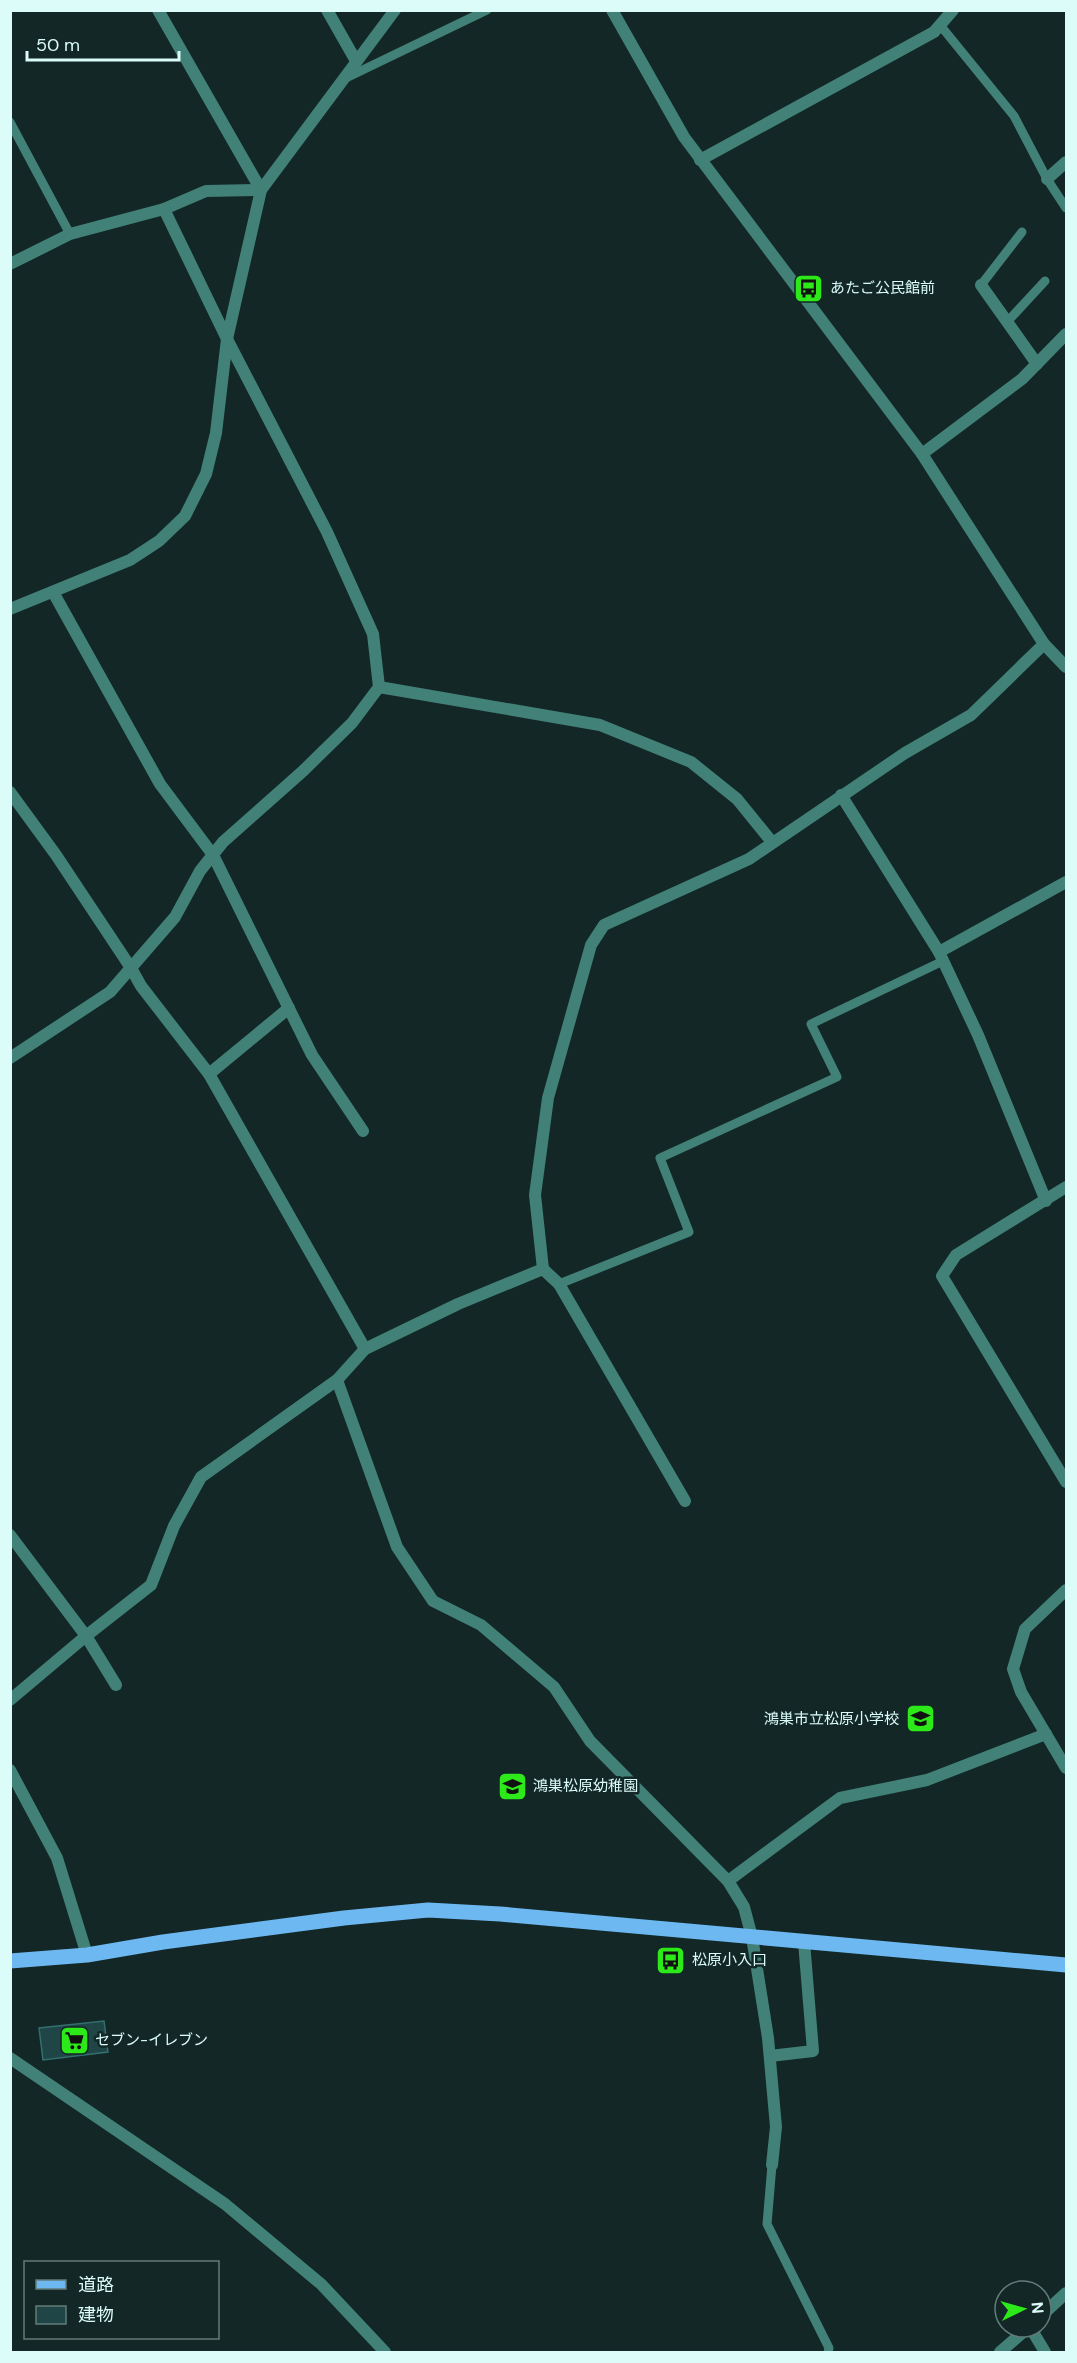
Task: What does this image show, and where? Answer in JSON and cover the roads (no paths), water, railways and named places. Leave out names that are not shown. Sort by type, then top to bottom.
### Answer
[{"type":"main road","points":[[10,1961],[87,1955],[163,1942],[344,1918],[428,1910],[500,1914],[1066,1965]]},
{"type":"street","points":[[158,10],[261,190]]},
{"type":"street","points":[[327,10],[356,61]]},
{"type":"street","points":[[10,609],[130,560],[159,541],[185,516],[206,474],[216,433],[227,339],[261,190],[395,10]]},
{"type":"street","points":[[612,10],[684,137],[922,454],[1044,644],[1066,667]]},
{"type":"street","points":[[700,160],[934,32],[953,10]]},
{"type":"street","points":[[1047,179],[1066,162]]},
{"type":"street","points":[[10,264],[70,234],[164,209],[206,191],[261,190]]},
{"type":"street","points":[[10,1058],[110,992],[175,917],[200,871],[222,842],[303,771],[352,723],[379,687],[373,634],[327,532],[227,339],[164,209]]},
{"type":"street","points":[[981,285],[1037,364]]},
{"type":"street","points":[[922,454],[1022,379],[1066,334]]},
{"type":"street","points":[[53,592],[160,784],[213,855],[312,1055],[363,1131]]},
{"type":"street","points":[[685,1501],[558,1284],[543,1269],[535,1195],[548,1098],[591,945],[604,925],[749,859],[905,753],[971,715],[1044,644]]},
{"type":"street","points":[[379,687],[600,725],[691,762],[737,799],[771,842]]},
{"type":"street","points":[[10,792],[56,855],[141,986],[209,1074],[365,1349]]},
{"type":"street","points":[[841,795],[941,957],[978,1035],[1046,1201]]},
{"type":"street","points":[[941,957],[1066,882]]},
{"type":"street","points":[[209,1074],[289,1008]]},
{"type":"street","points":[[1066,1187],[956,1255],[942,1276],[1066,1482]]},
{"type":"street","points":[[10,1700],[151,1585],[174,1526],[201,1477],[337,1380],[365,1349],[458,1304],[543,1269]]},
{"type":"street","points":[[337,1380],[397,1547],[432,1601],[481,1625],[554,1687],[590,1741],[728,1881],[744,1907],[752,1937],[770,2056],[776,2127],[772,2165]]},
{"type":"street","points":[[10,1535],[86,1636],[116,1684]]},
{"type":"street","points":[[1066,1590],[1025,1629],[1013,1669],[1021,1692],[1066,1768]]},
{"type":"street","points":[[728,1881],[840,1798],[927,1780],[1046,1734]]},
{"type":"street","points":[[10,1770],[57,1858],[87,1955]]},
{"type":"street","points":[[770,2056],[813,2051],[804,1942]]},
{"type":"street","points":[[10,2058],[225,2204],[321,2284],[385,2352]]},
{"type":"street","points":[[1053,2305],[1066,2293]]},
{"type":"street","points":[[1000,2352],[1015,2339]]},
{"type":"street","points":[[1037,2339],[1045,2352]]},
{"type":"lane","points":[[341,80],[487,10]]},
{"type":"lane","points":[[940,25],[1014,116],[1047,179],[1066,208]]},
{"type":"lane","points":[[10,122],[70,234]]},
{"type":"lane","points":[[981,285],[1022,232]]},
{"type":"lane","points":[[1007,322],[1045,281]]},
{"type":"lane","points":[[558,1284],[689,1232],[660,1158],[837,1077],[811,1024],[941,957]]},
{"type":"lane","points":[[772,2165],[767,2224],[829,2348],[828,2352]]},
{"type":"place","name":"あたご公民館前","points":[[809,288]]},
{"type":"place","name":"鴻巣市立松原小学校","points":[[920,1719]]},
{"type":"place","name":"鴻巣松原幼稚園","points":[[512,1786]]},
{"type":"place","name":"松原小入口","points":[[671,1960]]},
{"type":"place","name":"セブン-イレブン","points":[[74,2040]]}]
